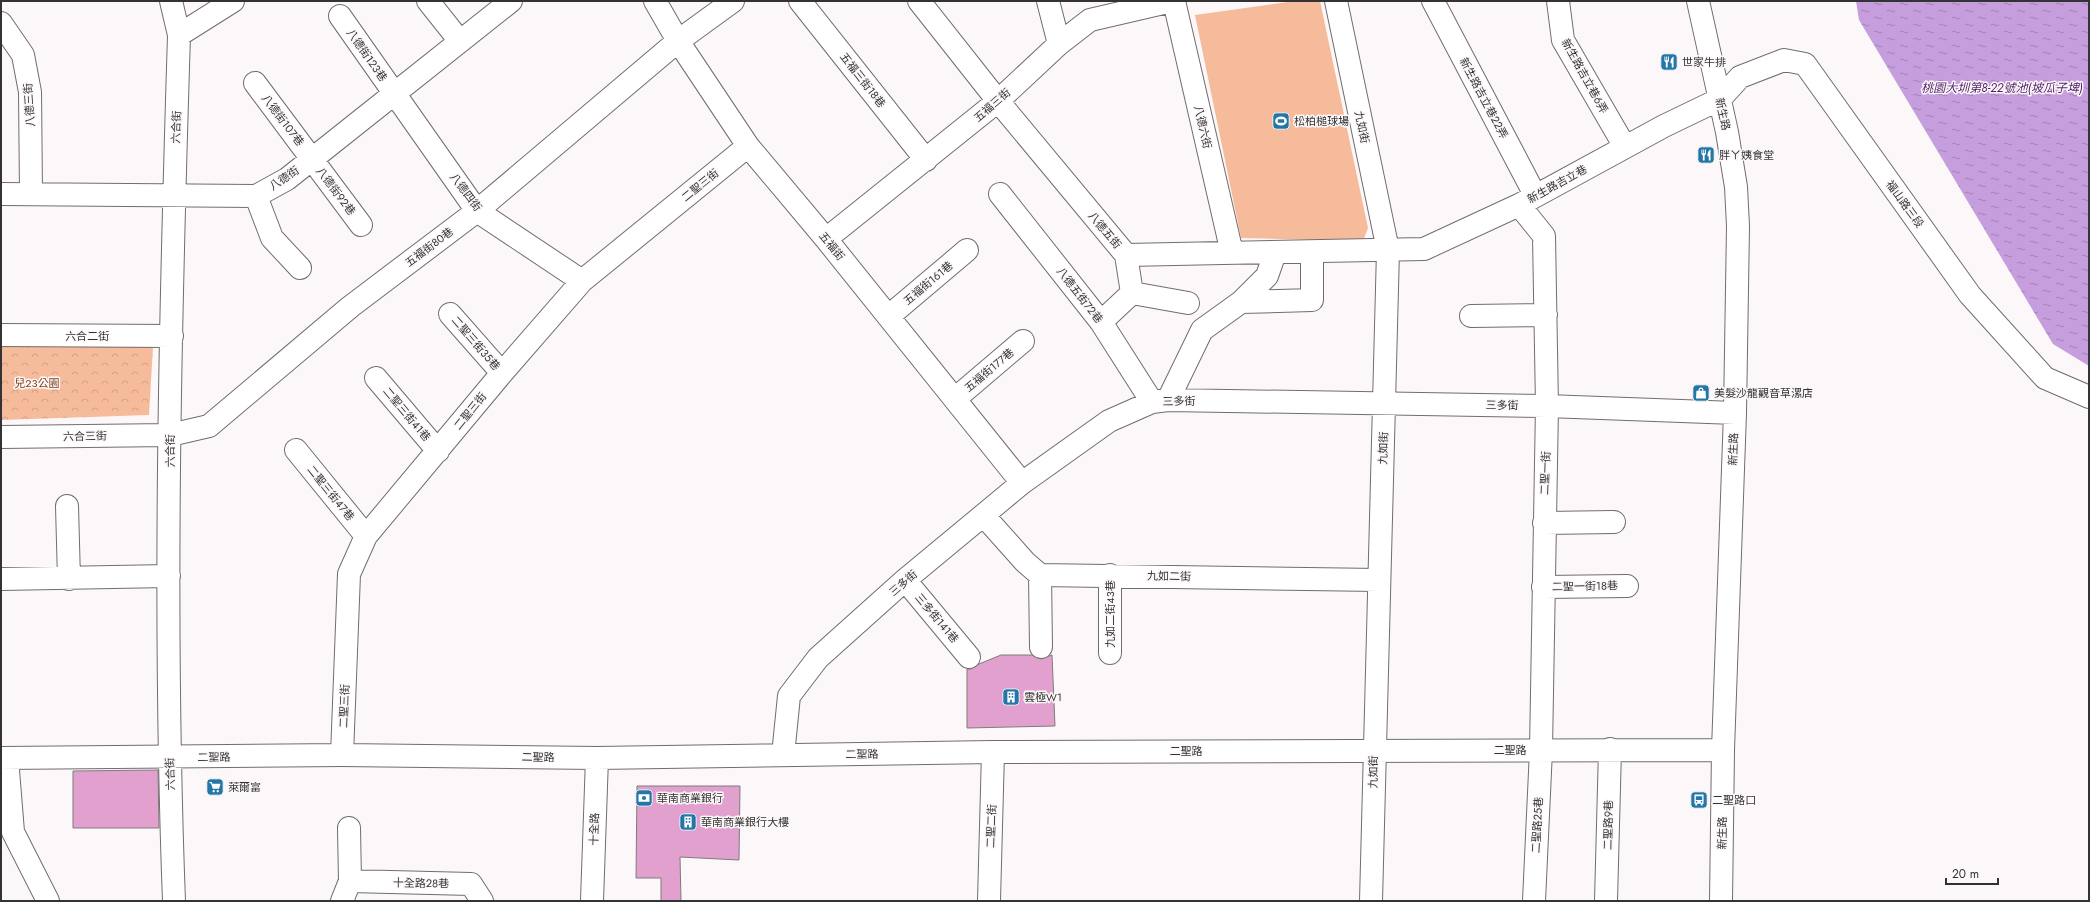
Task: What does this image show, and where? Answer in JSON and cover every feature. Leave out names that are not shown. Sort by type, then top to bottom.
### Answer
[{"type":"street","name":"六合街","points":[[171,1],[179,35],[174,196],[169,576],[169,757],[174,901]]},
{"type":"street","points":[[179,35],[233,1]]},
{"type":"street","points":[[428,1],[459,40]]},
{"type":"street","name":"八德街","points":[[1,194],[256,196],[287,179],[459,40],[511,1]]},
{"type":"street","name":"五福街","points":[[654,1],[678,41],[748,146],[956,398],[1022,483]]},
{"type":"street","name":"五福街80巷","points":[[170,435],[209,426],[350,307],[477,211],[678,41],[733,1]]},
{"type":"street","name":"五福三街18巷","points":[[800,1],[926,160]]},
{"type":"street","name":"八德五街","points":[[919,1],[998,101],[1126,255],[1388,250]]},
{"type":"street","points":[[1048,1],[1059,44]]},
{"type":"street","name":"五福三街","points":[[826,239],[998,101],[1059,44],[1090,20],[1173,1]]},
{"type":"street","name":"八德六街","points":[[1173,1],[1232,253]]},
{"type":"street","name":"九如街","points":[[1336,1],[1388,250],[1371,901]]},
{"type":"street","name":"新生路吉立巷22弄","points":[[1433,1],[1527,200]]},
{"type":"street","name":"新生路吉立巷6弄","points":[[1558,1],[1563,40],[1625,147]]},
{"type":"street","name":"新生路","points":[[1698,1],[1727,132],[1736,186],[1738,226],[1734,413],[1723,750],[1721,901]]},
{"type":"street","name":"八德街123巷","points":[[340,16],[393,93]]},
{"type":"street","name":"八德三街","points":[[1,23],[23,55],[30,92],[31,194]]},
{"type":"street","name":"福山路三段","points":[[1720,99],[1740,77],[1746,74],[1784,60],[1805,64],[1970,295],[2045,378],[2089,397]]},
{"type":"street","name":"八德街107巷","points":[[255,83],[312,158]]},
{"type":"street","name":"八德四街","points":[[393,93],[477,211],[582,281]]},
{"type":"street","name":"新生路吉立巷","points":[[1388,250],[1424,249],[1527,200],[1625,147],[1720,99]]},
{"type":"street","name":"二聖三街","points":[[342,755],[349,574],[366,536],[502,373],[582,281],[748,146]]},
{"type":"street","name":"八德街92巷","points":[[312,158],[361,225]]},
{"type":"street","name":"八德五街72巷","points":[[1000,194],[1101,322],[1160,401]]},
{"type":"street","points":[[256,196],[272,238],[300,268]]},
{"type":"street","name":"二聖一街","points":[[1527,200],[1544,236],[1547,406],[1541,750]]},
{"type":"street","name":"五福街161巷","points":[[889,316],[967,250]]},
{"type":"street","points":[[1160,401],[1202,330],[1241,302],[1267,276],[1275,252]]},
{"type":"street","points":[[1241,302],[1312,300],[1312,252]]},
{"type":"street","points":[[1126,255],[1132,294]]},
{"type":"street","points":[[1101,322],[1132,294]]},
{"type":"street","points":[[1132,294],[1188,303]]},
{"type":"street","name":"二聖三街35巷","points":[[450,314],[502,373]]},
{"type":"street","points":[[1471,316],[1546,315]]},
{"type":"street","name":"六合二街","points":[[1,336],[172,336]]},
{"type":"street","name":"五福街177巷","points":[[956,398],[1023,341]]},
{"type":"street","name":"二聖三街41巷","points":[[376,378],[438,451]]},
{"type":"street","name":"三多街","points":[[783,755],[790,696],[818,658],[905,580],[1022,483],[1109,421],[1160,401],[1547,406],[1734,413]]},
{"type":"street","name":"六合三街","points":[[1,437],[170,435]]},
{"type":"street","name":"二聖三街47巷","points":[[296,450],[366,536]]},
{"type":"street","points":[[67,506],[69,580]]},
{"type":"street","points":[[984,516],[1025,562],[1040,575],[1041,647]]},
{"type":"street","points":[[1544,523],[1614,522]]},
{"type":"street","name":"九如二街","points":[[1040,575],[1379,580]]},
{"type":"street","name":"九如二街43巷","points":[[1110,575],[1110,653]]},
{"type":"street","points":[[1,580],[69,580],[169,576]]},
{"type":"street","name":"三多街141巷","points":[[905,580],[969,656]]},
{"type":"street","name":"二聖一街18巷","points":[[1543,587],[1627,586]]},
{"type":"street","name":"二聖路","points":[[4,758],[342,755],[597,758],[993,752],[1610,749],[1723,750]]},
{"type":"street","name":"二聖路9巷","points":[[1606,901],[1610,749]]},
{"type":"street","name":"二聖路25巷","points":[[1534,901],[1541,750]]},
{"type":"street","name":"二聖二街","points":[[989,901],[993,752]]},
{"type":"street","points":[[4,758],[13,832],[48,901]]},
{"type":"street","name":"十全路","points":[[592,901],[597,758]]},
{"type":"street","points":[[346,891],[349,828]]},
{"type":"street","name":"十全路28巷","points":[[346,891],[472,884],[482,901]]},
{"type":"green space","name":"松柏槌球場","points":[[1295,1],[1320,1],[1368,228],[1363,241],[1241,238],[1195,15]]},
{"type":"green space","name":"兒23公園","points":[[1,347],[153,347],[149,415],[1,420]]},
{"type":"water","name":"桃園大圳第8-22號池(坡瓜子埤)","points":[[1856,1],[2089,1],[2089,366],[2053,344],[1859,20]]},
{"type":"building","name":"雲極W1","points":[[1001,655],[1032,655],[1041,659],[1052,655],[1055,726],[967,728],[967,669],[971,669]]},
{"type":"building","points":[[158,770],[159,828],[73,828],[73,771]]},
{"type":"building","name":"華南商業銀行大樓","points":[[637,786],[740,786],[739,860],[680,857],[681,901],[661,901],[661,878],[636,878]]},
{"type":"place","name":"世家牛排","points":[[1669,62]]},
{"type":"place","name":"松柏槌球場","points":[[1281,121]]},
{"type":"place","name":"胖ㄚ姨食堂","points":[[1706,155]]},
{"type":"place","name":"美髮沙龍觀音草漯店","points":[[1701,393]]},
{"type":"place","name":"雲極W1","points":[[1011,697]]},
{"type":"place","name":"萊爾富","points":[[215,787]]},
{"type":"place","name":"華南商業銀行","points":[[644,798]]},
{"type":"place","name":"二聖路口","points":[[1699,800]]},
{"type":"place","name":"華南商業銀行大樓","points":[[688,822]]}]
